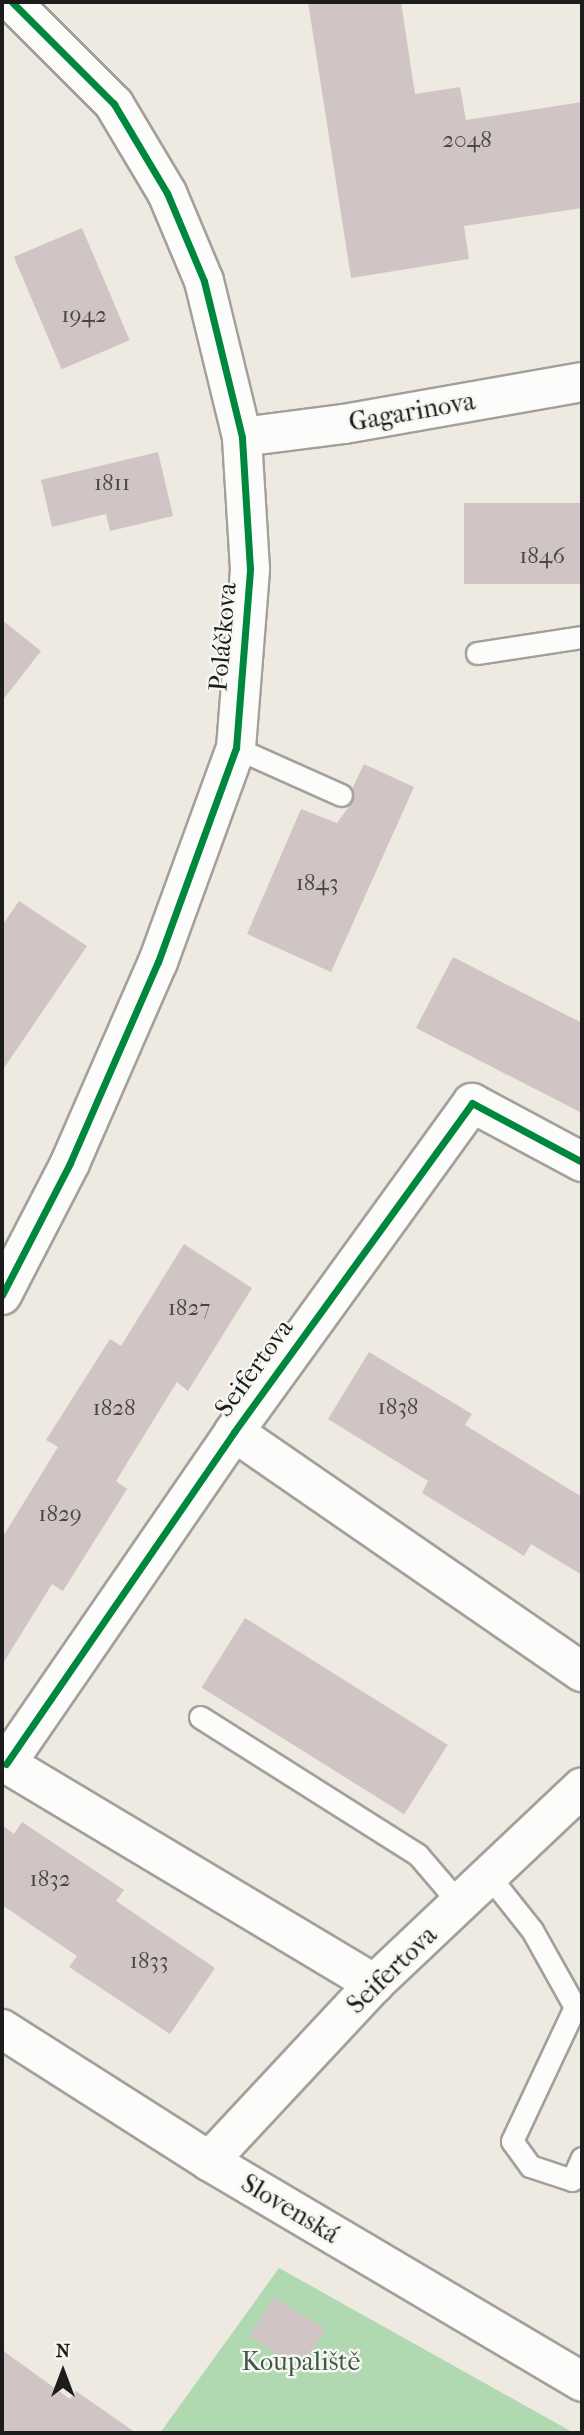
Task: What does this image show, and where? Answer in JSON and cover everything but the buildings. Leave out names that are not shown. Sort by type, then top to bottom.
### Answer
[{"type":"street","name":"Poláčkova","points":[[2,1295],[70,1163],[158,962],[236,748],[250,569],[242,437],[204,281],[167,193],[114,104],[12,2]]},
{"type":"street","name":"Gagarinova","points":[[242,437],[344,424],[582,383]]},
{"type":"street","name":"Seifertova","points":[[4,1763],[234,1432],[471,1103],[582,1161]]},
{"type":"street","name":"Seifertova","points":[[234,1432],[582,1672]]},
{"type":"street","points":[[4,1763],[374,1984]]},
{"type":"street","name":"Seifertova","points":[[209,2161],[249,2113],[374,1984],[582,1787]]},
{"type":"street","name":"Slovenská","points":[[2,2029],[209,2161],[582,2382]]},
{"type":"lane","points":[[477,653],[582,637]]},
{"type":"lane","points":[[236,748],[341,795]]},
{"type":"lane","points":[[200,1717],[418,1855],[460,1904]]},
{"type":"lane","points":[[489,1875],[532,1930],[579,2008],[512,2141],[530,2166],[572,2180],[582,2158]]},
{"type":"green space","name":"Koupaliště","points":[[279,2268],[574,2433],[160,2433]]},
{"type":"cycle path","points":[[2,1295],[70,1163],[158,962],[236,748],[250,569],[242,437],[204,281],[167,193],[114,104],[12,2]]},
{"type":"cycle path","points":[[6,1764],[234,1432],[472,1103],[582,1162]]}]
